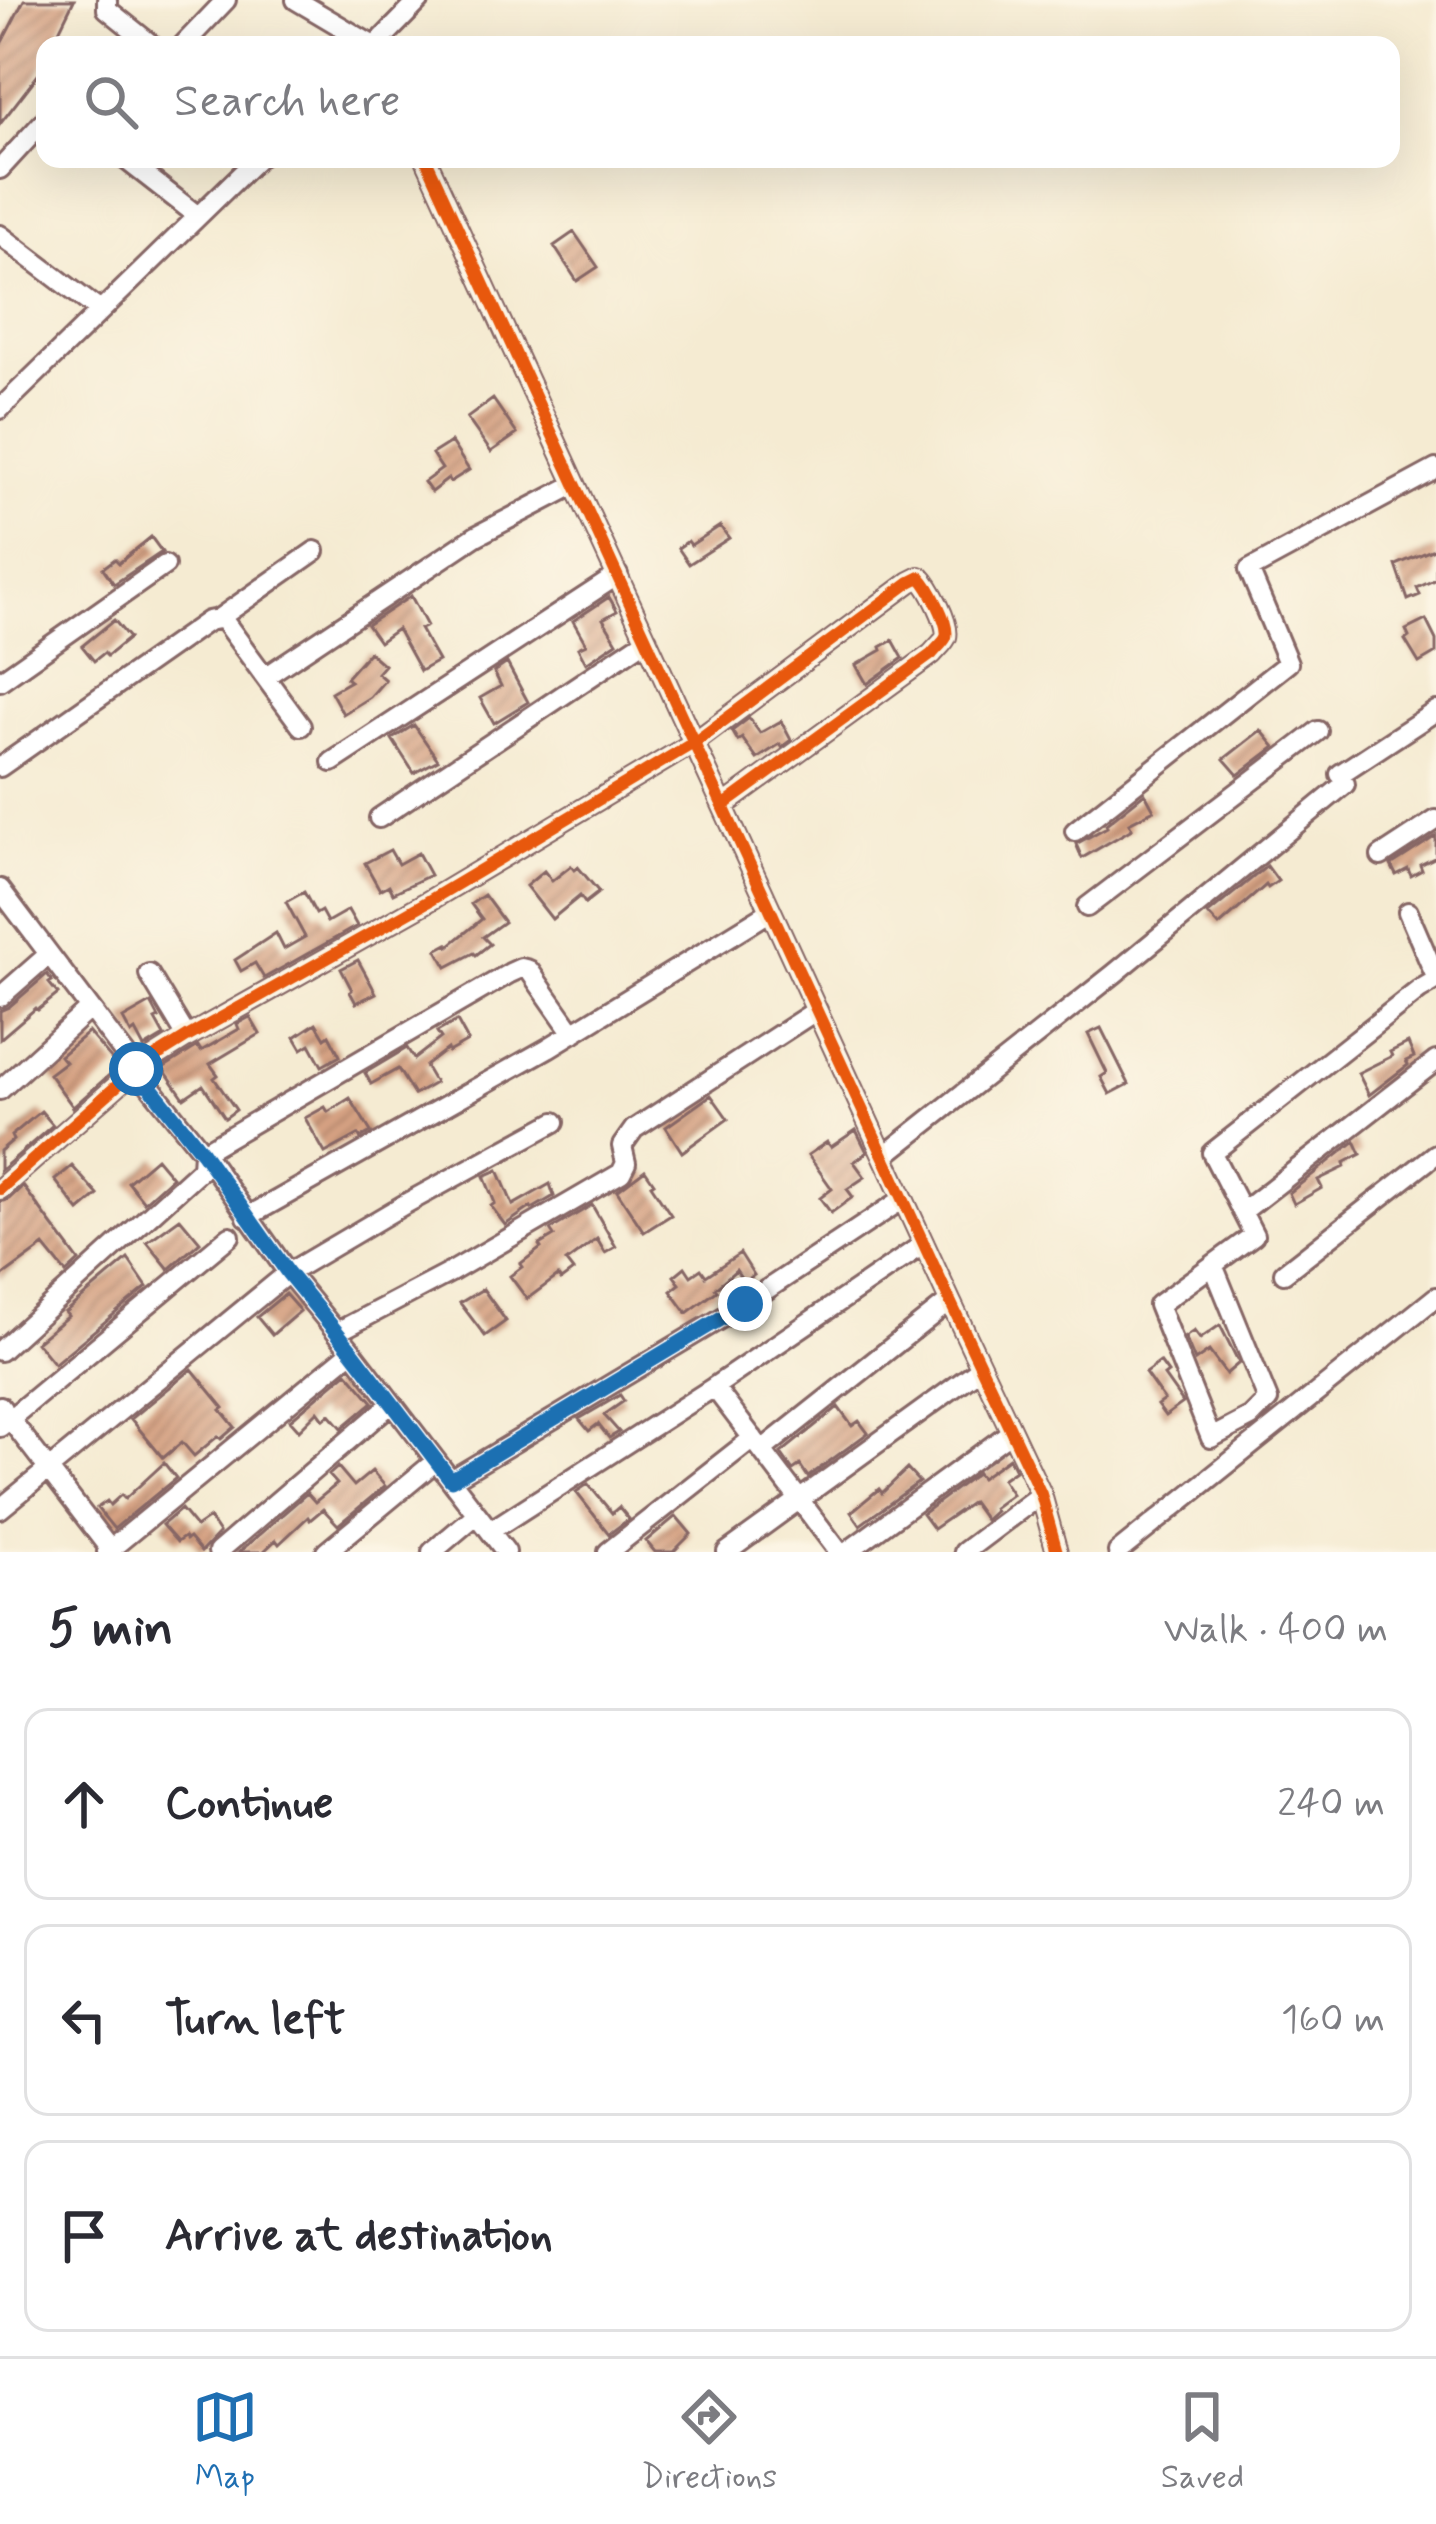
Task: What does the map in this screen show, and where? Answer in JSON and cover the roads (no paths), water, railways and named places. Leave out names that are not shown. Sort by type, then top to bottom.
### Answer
[{"type":"street","points":[[107,0],[107,9],[141,36]]},
{"type":"street","points":[[192,36],[226,0]]},
{"type":"street","points":[[296,0],[358,36]]},
{"type":"street","points":[[383,36],[420,0]]},
{"type":"street","points":[[0,170],[36,130]]},
{"type":"street","points":[[136,168],[198,217]]},
{"type":"street","points":[[0,409],[248,168]]},
{"type":"street","points":[[430,168],[1041,1494],[1058,1552]]},
{"type":"street","points":[[0,235],[100,311]]},
{"type":"street","points":[[1075,831],[1288,663],[1249,570],[1436,469]]},
{"type":"street","points":[[266,676],[476,536],[574,485]]},
{"type":"street","points":[[0,767],[315,551]]},
{"type":"street","points":[[0,681],[165,565]]},
{"type":"street","points":[[332,762],[618,575]]},
{"type":"street","points":[[0,1190],[136,1069],[694,742],[910,582],[920,577],[927,583],[948,631],[945,640],[723,806]]},
{"type":"street","points":[[218,619],[301,726]]},
{"type":"street","points":[[379,818],[647,639]]},
{"type":"street","points":[[884,1156],[1114,974],[1343,779],[1436,711]]},
{"type":"street","points":[[1087,908],[1318,731]]},
{"type":"street","points":[[1381,856],[1436,820]]},
{"type":"street","points":[[0,890],[202,1152],[288,1273],[506,1552]]},
{"type":"street","points":[[247,1216],[573,1033],[771,911]]},
{"type":"street","points":[[1213,1265],[1268,1400],[1251,1417],[1211,1438],[1158,1306],[1213,1265],[1254,1235],[1212,1153],[1436,978],[1408,912]]},
{"type":"street","points":[[0,997],[49,954]]},
{"type":"street","points":[[202,1152],[521,968],[529,970],[573,1033]]},
{"type":"street","points":[[149,974],[188,1037]]},
{"type":"street","points":[[0,1090],[89,1009]]},
{"type":"street","points":[[337,1332],[621,1173],[626,1162],[622,1146],[628,1134],[817,1010]]},
{"type":"street","points":[[1242,1212],[1436,1061]]},
{"type":"street","points":[[0,1509],[288,1273],[555,1122]]},
{"type":"street","points":[[0,1351],[202,1168],[202,1152]]},
{"type":"street","points":[[1284,1273],[1436,1154]]},
{"type":"street","points":[[451,1480],[745,1304],[903,1199]]},
{"type":"street","points":[[230,1236],[3,1417],[110,1551],[352,1351]]},
{"type":"street","points":[[490,1531],[714,1387],[923,1244]]},
{"type":"street","points":[[1118,1552],[1436,1298]]},
{"type":"street","points":[[608,1552],[950,1301]]},
{"type":"street","points":[[728,1552],[981,1369]]},
{"type":"street","points":[[714,1387],[843,1552],[1012,1432]]},
{"type":"street","points":[[218,1552],[392,1403]]},
{"type":"street","points":[[326,1552],[436,1461]]},
{"type":"street","points":[[964,1552],[1041,1494]]},
{"type":"street","points":[[432,1552],[477,1514]]}]
